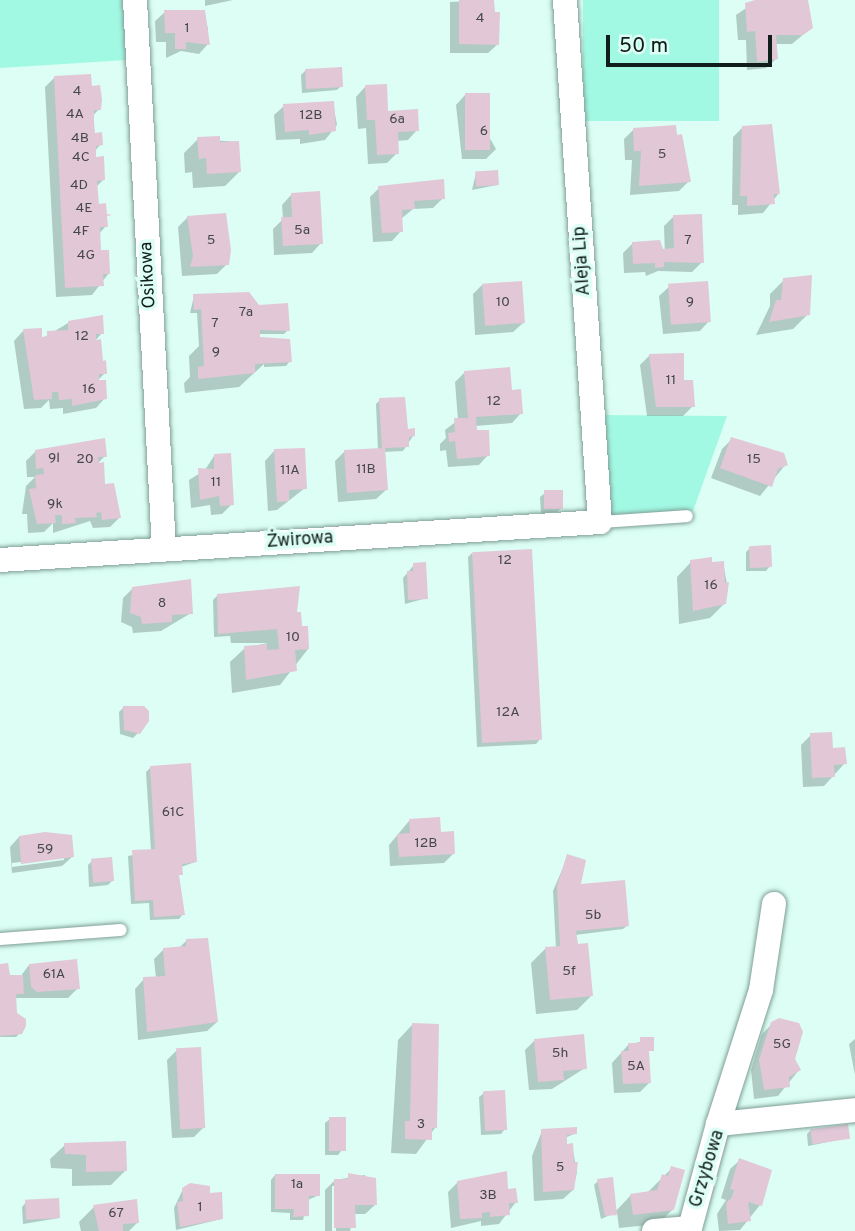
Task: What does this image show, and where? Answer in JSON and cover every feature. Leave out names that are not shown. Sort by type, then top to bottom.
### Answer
[{"type":"street","name":"Osikowa","points":[[135,0],[164,549]]},
{"type":"street","name":"Aleja Lip","points":[[565,0],[600,522]]},
{"type":"street","name":"Żwirowa","points":[[0,559],[600,522]]},
{"type":"street","points":[[718,1124],[761,990],[774,904]]},
{"type":"street","name":"Grzybowa","points":[[654,1231],[690,1228],[718,1124],[855,1110]]},
{"type":"lane","points":[[600,522],[687,516]]},
{"type":"lane","points":[[0,939],[121,930]]},
{"type":"green space","points":[[0,0],[123,0],[127,60],[0,68]]},
{"type":"green space","points":[[583,0],[719,0],[719,121],[583,121]]},
{"type":"green space","points":[[603,415],[727,416],[693,511],[610,515]]},
{"type":"building","points":[[459,0],[494,0],[495,12],[500,12],[499,45],[459,44]]},
{"type":"building","points":[[755,0],[808,0],[813,28],[803,35],[776,35],[778,59],[757,62],[755,31],[747,32],[745,3]]},
{"type":"building","points":[[164,10],[205,10],[210,45],[186,42],[186,49],[175,49],[175,33],[165,33]]},
{"type":"building","points":[[342,67],[343,87],[306,89],[305,69]]},
{"type":"building","points":[[91,74],[92,86],[100,85],[102,99],[101,110],[94,110],[94,123],[95,133],[102,132],[103,145],[96,146],[96,157],[104,156],[105,180],[97,181],[99,204],[106,203],[107,214],[112,215],[107,216],[108,227],[100,227],[101,250],[109,250],[110,274],[103,274],[104,286],[65,288],[54,76]]},
{"type":"building","points":[[387,84],[388,111],[418,109],[419,131],[398,132],[399,154],[377,155],[375,120],[367,120],[365,85]]},
{"type":"building","points":[[465,93],[490,93],[490,150],[465,150]]},
{"type":"building","points":[[334,101],[336,131],[309,135],[309,130],[285,132],[283,104]]},
{"type":"building","points":[[772,124],[780,194],[774,194],[775,204],[747,206],[747,196],[740,196],[742,126]]},
{"type":"building","points":[[676,125],[677,135],[682,134],[691,182],[639,186],[641,151],[634,151],[633,128]]},
{"type":"building","points":[[220,136],[220,142],[239,141],[241,172],[207,174],[206,158],[199,159],[197,137]]},
{"type":"building","points":[[498,170],[499,185],[476,187],[475,172]]},
{"type":"building","points":[[444,179],[445,199],[414,201],[415,209],[402,210],[403,232],[382,233],[378,186]]},
{"type":"building","points":[[320,191],[323,244],[283,246],[281,217],[292,217],[291,193]]},
{"type":"building","points":[[226,213],[231,250],[229,265],[190,267],[193,256],[187,216]]},
{"type":"building","points":[[702,214],[704,263],[664,262],[664,267],[655,268],[655,263],[633,264],[632,242],[660,240],[663,249],[674,248],[673,215]]},
{"type":"building","points":[[812,275],[810,315],[769,322],[776,300],[781,300],[783,278]]},
{"type":"building","points":[[522,281],[525,323],[485,326],[482,284]]},
{"type":"building","points":[[708,281],[711,322],[671,325],[668,284]]},
{"type":"building","points":[[249,292],[259,305],[288,303],[290,331],[260,330],[260,337],[290,339],[292,362],[255,364],[255,373],[198,379],[198,367],[204,366],[201,309],[194,310],[193,294]]},
{"type":"building","points":[[103,315],[104,334],[96,334],[96,340],[101,339],[103,361],[106,360],[107,374],[99,374],[99,380],[106,380],[107,399],[72,406],[72,399],[59,400],[58,392],[52,392],[52,399],[34,400],[23,329],[42,328],[42,337],[47,336],[47,331],[68,330],[68,321]]},
{"type":"building","points":[[684,353],[684,380],[693,380],[695,407],[656,407],[649,354]]},
{"type":"building","points":[[510,367],[512,390],[521,389],[523,414],[476,417],[477,430],[489,430],[490,456],[457,459],[455,441],[449,442],[448,433],[455,432],[454,418],[468,418],[464,371]]},
{"type":"building","points":[[405,397],[408,429],[415,428],[415,436],[409,437],[409,447],[385,448],[388,490],[347,493],[344,450],[382,448],[379,398]]},
{"type":"building","points":[[731,437],[784,453],[788,465],[778,469],[772,487],[720,468]]},
{"type":"building","points":[[105,438],[107,457],[98,457],[99,463],[104,462],[105,484],[114,483],[121,518],[102,520],[101,512],[96,513],[97,517],[75,518],[76,523],[62,524],[62,515],[55,515],[56,523],[37,524],[29,489],[36,488],[35,475],[44,474],[43,468],[36,469],[35,450]]},
{"type":"building","points":[[305,448],[307,489],[289,490],[289,501],[277,502],[274,449]]},
{"type":"building","points":[[231,453],[234,505],[220,506],[219,496],[200,500],[198,468],[214,469],[214,454]]},
{"type":"building","points":[[544,490],[563,490],[563,509],[544,509]]},
{"type":"building","points":[[771,545],[772,567],[750,568],[749,546]]},
{"type":"building","points":[[532,549],[542,740],[482,743],[472,552]]},
{"type":"building","points":[[712,557],[712,562],[724,561],[725,583],[729,582],[726,604],[693,611],[690,560]]},
{"type":"building","points":[[426,562],[428,599],[408,600],[407,571],[413,571],[413,563]]},
{"type":"building","points":[[191,579],[193,614],[172,615],[172,622],[142,624],[141,617],[130,613],[132,587]]},
{"type":"building","points":[[300,586],[297,612],[301,612],[302,626],[308,626],[309,649],[295,650],[297,671],[246,680],[244,646],[267,644],[267,650],[279,649],[277,629],[218,634],[217,594]]},
{"type":"building","points":[[123,706],[144,706],[149,711],[149,721],[140,734],[124,730]]},
{"type":"building","points":[[832,732],[833,748],[845,747],[847,764],[834,765],[835,777],[812,778],[810,733]]},
{"type":"building","points":[[191,763],[197,862],[182,864],[183,875],[179,875],[185,915],[154,917],[153,900],[135,901],[132,850],[155,849],[150,766]]},
{"type":"building","points":[[440,817],[441,832],[454,831],[455,854],[399,857],[397,834],[410,833],[409,819]]},
{"type":"building","points":[[45,832],[72,835],[74,857],[21,864],[19,836]]},
{"type":"building","points":[[567,854],[586,860],[581,884],[625,880],[629,926],[576,931],[578,944],[588,943],[593,996],[550,1000],[545,947],[560,946],[557,886]]},
{"type":"building","points":[[112,857],[114,881],[93,883],[91,859]]},
{"type":"building","points":[[208,938],[218,1022],[147,1032],[143,977],[165,976],[163,948],[186,946],[186,939]]},
{"type":"building","points":[[77,959],[80,989],[37,992],[31,987],[29,964]]},
{"type":"building","points":[[8,963],[10,975],[23,975],[24,994],[16,994],[17,1013],[26,1019],[26,1026],[22,1034],[0,1036],[0,964]]},
{"type":"building","points":[[779,1018],[799,1023],[803,1032],[795,1059],[801,1070],[789,1077],[790,1087],[764,1090],[759,1060],[771,1022]]},
{"type":"building","points":[[412,1023],[439,1024],[437,1128],[432,1128],[432,1140],[405,1139],[405,1121],[410,1121]]},
{"type":"building","points":[[584,1034],[587,1069],[563,1071],[564,1080],[538,1082],[534,1039]]},
{"type":"building","points":[[640,1037],[654,1037],[654,1051],[649,1051],[651,1083],[623,1084],[621,1051],[629,1051],[628,1043],[640,1043]]},
{"type":"building","points":[[201,1047],[205,1128],[180,1129],[176,1048]]},
{"type":"building","points":[[505,1090],[507,1130],[485,1131],[483,1091]]},
{"type":"building","points":[[329,1117],[346,1117],[346,1151],[329,1151]]},
{"type":"building","points":[[848,1124],[850,1139],[812,1144],[810,1129]]},
{"type":"building","points":[[577,1127],[577,1134],[567,1135],[567,1144],[573,1143],[574,1162],[578,1162],[574,1190],[543,1192],[541,1129]]},
{"type":"building","points":[[126,1141],[127,1171],[86,1172],[86,1155],[65,1154],[64,1143]]},
{"type":"building","points":[[739,1158],[772,1170],[762,1206],[748,1202],[751,1221],[728,1224],[726,1203],[732,1197],[734,1190],[730,1189]]},
{"type":"building","points":[[671,1166],[685,1170],[674,1210],[633,1215],[630,1194],[657,1190],[662,1174],[668,1176]]},
{"type":"building","points":[[507,1171],[508,1189],[516,1188],[518,1203],[509,1203],[510,1215],[490,1217],[490,1212],[482,1213],[482,1218],[460,1219],[457,1181]]},
{"type":"building","points":[[348,1173],[376,1178],[377,1205],[355,1205],[356,1228],[334,1228],[334,1179],[348,1179]]},
{"type":"building","points":[[275,1174],[320,1174],[320,1196],[309,1196],[309,1216],[293,1217],[294,1209],[275,1209]]},
{"type":"building","points":[[613,1177],[617,1215],[605,1216],[597,1179]]},
{"type":"building","points":[[190,1183],[210,1186],[210,1193],[222,1192],[223,1219],[180,1227],[177,1202],[183,1201],[182,1188]]},
{"type":"building","points":[[59,1198],[60,1218],[26,1220],[25,1200]]},
{"type":"building","points":[[137,1199],[139,1223],[123,1224],[123,1231],[99,1231],[93,1205]]}]
